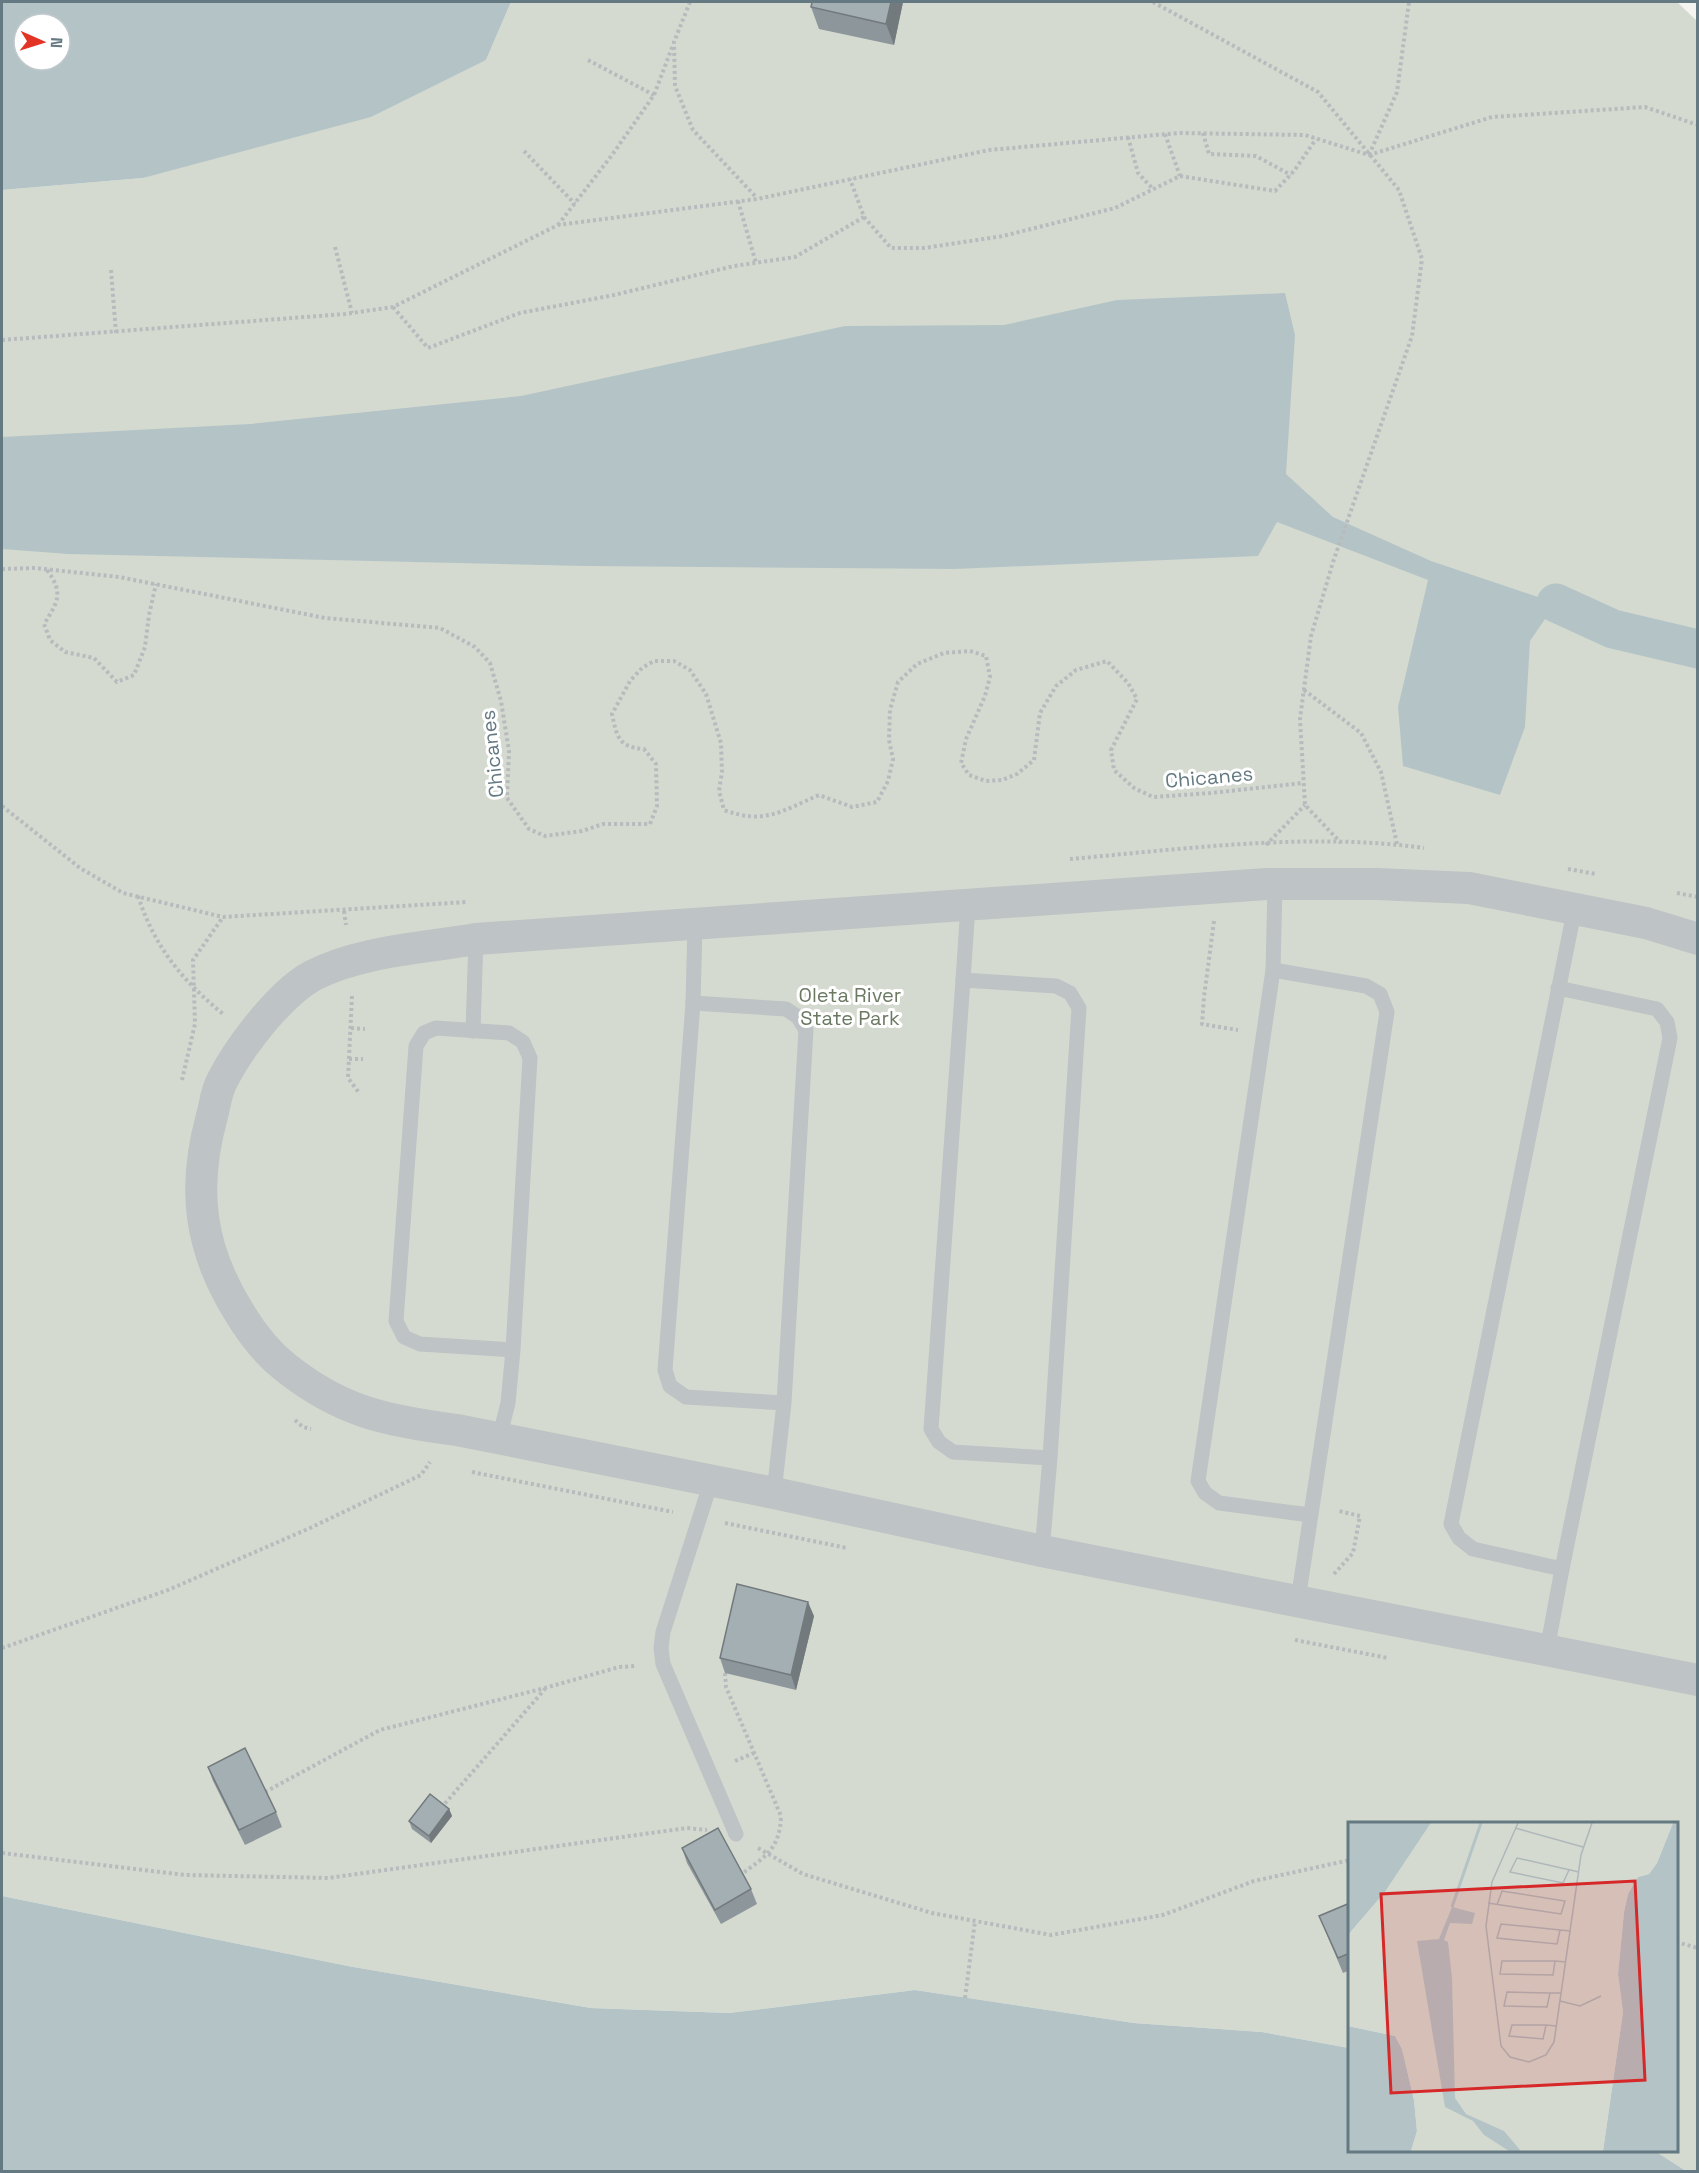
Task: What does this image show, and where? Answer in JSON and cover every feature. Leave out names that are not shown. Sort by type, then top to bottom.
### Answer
[{"type":"street","points":[[1698,939],[1646,923],[1575,907],[1469,888],[1271,885],[476,939],[350,959],[311,976],[283,998],[253,1032],[221,1083],[205,1139],[200,1189],[206,1240],[225,1291],[252,1333],[283,1366],[321,1393],[361,1412],[406,1423],[457,1430],[774,1493],[1042,1551],[1698,1680]]},
{"type":"lane","points":[[1271,885],[1273,970],[1198,1480],[1205,1493],[1219,1503],[1310,1515]]},
{"type":"lane","points":[[968,905],[931,1429],[939,1442],[953,1452],[1050,1458]]},
{"type":"lane","points":[[1562,1569],[1473,1549],[1459,1538],[1451,1524],[1575,907]]},
{"type":"lane","points":[[695,925],[693,1003],[665,1370],[670,1386],[686,1397],[784,1403]]},
{"type":"lane","points":[[473,1031],[476,939]]},
{"type":"lane","points":[[1273,970],[1366,986],[1380,994],[1387,1012],[1298,1600]]},
{"type":"lane","points":[[963,980],[1056,986],[1070,993],[1079,1008],[1042,1551]]},
{"type":"lane","points":[[1547,1650],[1670,1038],[1667,1022],[1657,1009],[1558,988]]},
{"type":"lane","points":[[693,1003],[786,1009],[798,1017],[806,1030],[784,1403],[774,1493]]},
{"type":"lane","points":[[499,1439],[508,1403],[513,1350],[530,1058],[523,1042],[509,1033],[436,1028],[424,1033],[416,1046],[396,1321],[404,1337],[420,1344],[513,1350]]},
{"type":"lane","points":[[711,1482],[663,1632],[661,1648],[663,1664],[736,1834]]},
{"type":"path","points":[[558,225],[612,155],[654,95],[690,2]]},
{"type":"path","points":[[1153,2],[1317,92],[1399,190],[1422,259],[1412,336],[1333,562],[1311,636],[1300,720],[1305,805],[1342,843],[1377,885]]},
{"type":"path","points":[[1369,156],[1397,92],[1409,2]]},
{"type":"path","points":[[674,42],[675,86],[693,130],[757,199]]},
{"type":"path","points":[[588,60],[654,95]]},
{"type":"path","points":[[2,340],[116,333],[352,313],[393,307],[558,225],[757,199],[989,150],[1165,134],[1203,133],[1305,135],[1369,156],[1492,117],[1645,107],[1698,125]]},
{"type":"path","points":[[1203,133],[1209,154],[1256,156],[1291,175]]},
{"type":"path","points":[[1165,134],[1180,176]]},
{"type":"path","points":[[1128,137],[1138,173],[1153,189]]},
{"type":"path","points":[[850,179],[864,217],[891,248],[924,248],[1003,236],[1115,208],[1180,176],[1275,191],[1291,175],[1316,139]]},
{"type":"path","points":[[524,151],[575,204]]},
{"type":"path","points":[[738,201],[756,263]]},
{"type":"path","points":[[393,307],[428,348],[520,313],[614,295],[734,266],[795,257],[864,217]]},
{"type":"path","points":[[335,247],[352,313]]},
{"type":"path","points":[[111,270],[116,333]]},
{"type":"path","name":"Chicanes","points":[[2,569],[35,568],[119,577],[325,618],[440,628],[475,647],[490,663],[501,701],[509,751],[507,798],[529,829],[545,836],[582,831],[603,824],[650,824],[657,806],[656,764],[644,749],[630,748],[618,739],[612,714],[630,681],[642,668],[654,661],[674,661],[690,670],[706,694],[721,743],[722,772],[719,791],[724,810],[742,817],[769,816],[819,795],[852,807],[877,802],[888,782],[894,759],[890,740],[890,710],[898,682],[917,664],[944,653],[970,651],[986,656],[990,677],[986,696],[966,739],[961,763],[969,775],[986,781],[1002,780],[1017,774],[1034,760],[1040,713],[1056,686],[1076,670],[1107,661],[1128,683],[1137,699],[1111,750],[1114,770],[1134,788],[1153,797],[1303,783]]},
{"type":"path","points":[[47,570],[57,583],[57,604],[44,624],[50,640],[65,652],[94,658],[117,682],[134,675],[145,647],[156,584]]},
{"type":"path","points":[[1304,690],[1361,733],[1381,772],[1397,844]]},
{"type":"path","points":[[1271,885],[1266,844],[1305,805]]},
{"type":"path","points":[[2,806],[80,868],[123,893],[223,917],[193,960],[195,1024],[180,1087]]},
{"type":"path","points":[[138,896],[147,924],[164,952],[194,990]]},
{"type":"path","points":[[1215,911],[1202,1024],[1264,1033]]},
{"type":"path","points":[[353,986],[348,1078],[360,1094]]},
{"type":"path","points":[[351,1028],[365,1029]]},
{"type":"path","points":[[349,1059],[363,1059]]},
{"type":"path","points":[[287,1413],[303,1427],[315,1430]]},
{"type":"path","points":[[2,1648],[179,1586],[310,1528],[421,1475],[457,1430]]},
{"type":"path","points":[[418,1460],[441,1465]]},
{"type":"path","points":[[463,1470],[850,1548]]},
{"type":"path","points":[[1332,1579],[1334,1572],[1353,1553],[1360,1516]]},
{"type":"path","points":[[265,1792],[380,1730],[545,1688],[619,1666],[643,1666]]},
{"type":"path","points":[[725,1673],[726,1687],[781,1816],[780,1833],[767,1854],[740,1875]]},
{"type":"path","points":[[441,1809],[545,1688]]},
{"type":"path","points":[[710,1771],[754,1753]]},
{"type":"path","points":[[2,1853],[186,1875],[328,1878],[687,1828],[736,1834],[803,1874],[932,1913],[1051,1935],[1163,1915],[1254,1881],[1348,1860]]},
{"type":"path","points":[[965,1998],[975,1921]]},
{"type":"path","points":[[1678,1942],[1698,1948]]},
{"type":"green space","name":"Oleta River State Park","points":[[511,2],[1677,2],[1697,21],[1697,2171],[1686,2171],[1657,2152],[1678,2152],[1678,1822],[1348,1822],[1348,2048],[1262,2032],[1134,2023],[915,1990],[729,2013],[591,2008],[348,1966],[2,1896],[2,190],[143,178],[486,60]]},
{"type":"shaded area","points":[[2,2],[511,2],[486,60],[371,117],[143,178],[2,190]]},
{"type":"shaded area","points":[[1285,293],[1295,335],[1286,474],[1333,517],[1431,561],[1556,603],[1530,641],[1525,727],[1500,795],[1403,766],[1398,707],[1428,580],[1277,522],[1258,556],[955,569],[584,566],[68,554],[2,549],[2,437],[250,424],[521,396],[845,326],[1004,325],[1117,300]]},
{"type":"shaded area","points":[[2,1896],[348,1966],[591,2008],[729,2013],[915,1990],[1134,2023],[1262,2032],[1348,2048],[1348,2152],[1657,2152],[1686,2171],[2,2171]]},
{"type":"building","points":[[812,2],[891,2],[886,24],[811,7]]},
{"type":"building","points":[[737,1584],[808,1602],[791,1675],[720,1658]]},
{"type":"building","points":[[245,1748],[276,1812],[239,1830],[208,1767]]},
{"type":"building","points":[[430,1794],[449,1809],[429,1836],[409,1821]]},
{"type":"building","points":[[718,1828],[751,1889],[715,1910],[682,1848]]},
{"type":"building","points":[[1348,1904],[1348,1954],[1338,1958],[1319,1916]]},
{"type":"waterway","points":[[1556,603],[1613,629],[1698,649]]}]
